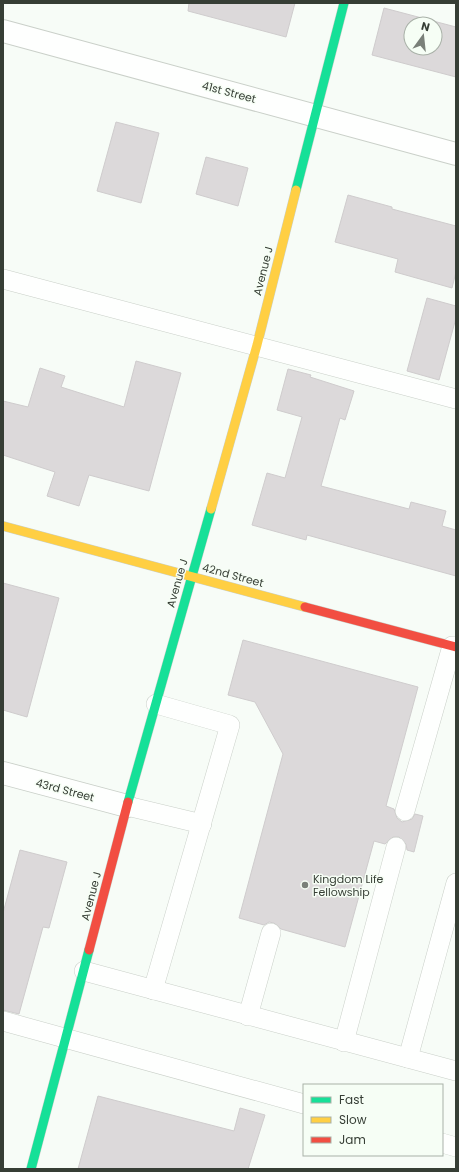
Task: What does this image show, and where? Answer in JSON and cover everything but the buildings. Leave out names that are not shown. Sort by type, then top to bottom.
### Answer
[{"type":"street","name":"Avenue J","points":[[31,1169],[127,806],[257,345],[314,115],[344,3]]},
{"type":"street","name":"41st Street","points":[[3,31],[456,154]]},
{"type":"street","name":"42nd Street","points":[[3,526],[454,647]]},
{"type":"street","name":"43rd Street","points":[[3,773],[127,806]]},
{"type":"lane","points":[[3,279],[257,345],[456,399]]},
{"type":"lane","points":[[405,812],[454,647]]},
{"type":"lane","points":[[153,990],[230,725],[156,704]]},
{"type":"lane","points":[[127,806],[202,824]]},
{"type":"lane","points":[[344,1042],[396,847]]},
{"type":"lane","points":[[408,1058],[456,883]]},
{"type":"lane","points":[[248,1016],[271,933]]},
{"type":"lane","points":[[84,971],[456,1071]]},
{"type":"lane","points":[[3,1021],[303,1104]]},
{"type":"lane","points":[[443,1143],[456,1147]]},
{"type":"traffic: fast","points":[[296,190],[344,3]]},
{"type":"traffic: fast","points":[[128,802],[211,509]]},
{"type":"traffic: fast","points":[[31,1169],[89,950]]},
{"type":"traffic: slow","points":[[211,509],[257,345],[296,190]]},
{"type":"traffic: slow","points":[[3,526],[305,607]]},
{"type":"traffic: jam","points":[[305,607],[456,647]]},
{"type":"traffic: jam","points":[[89,950],[128,802]]},
{"type":"place","name":"Kingdom Life Fellowship","points":[[305,885]]}]
